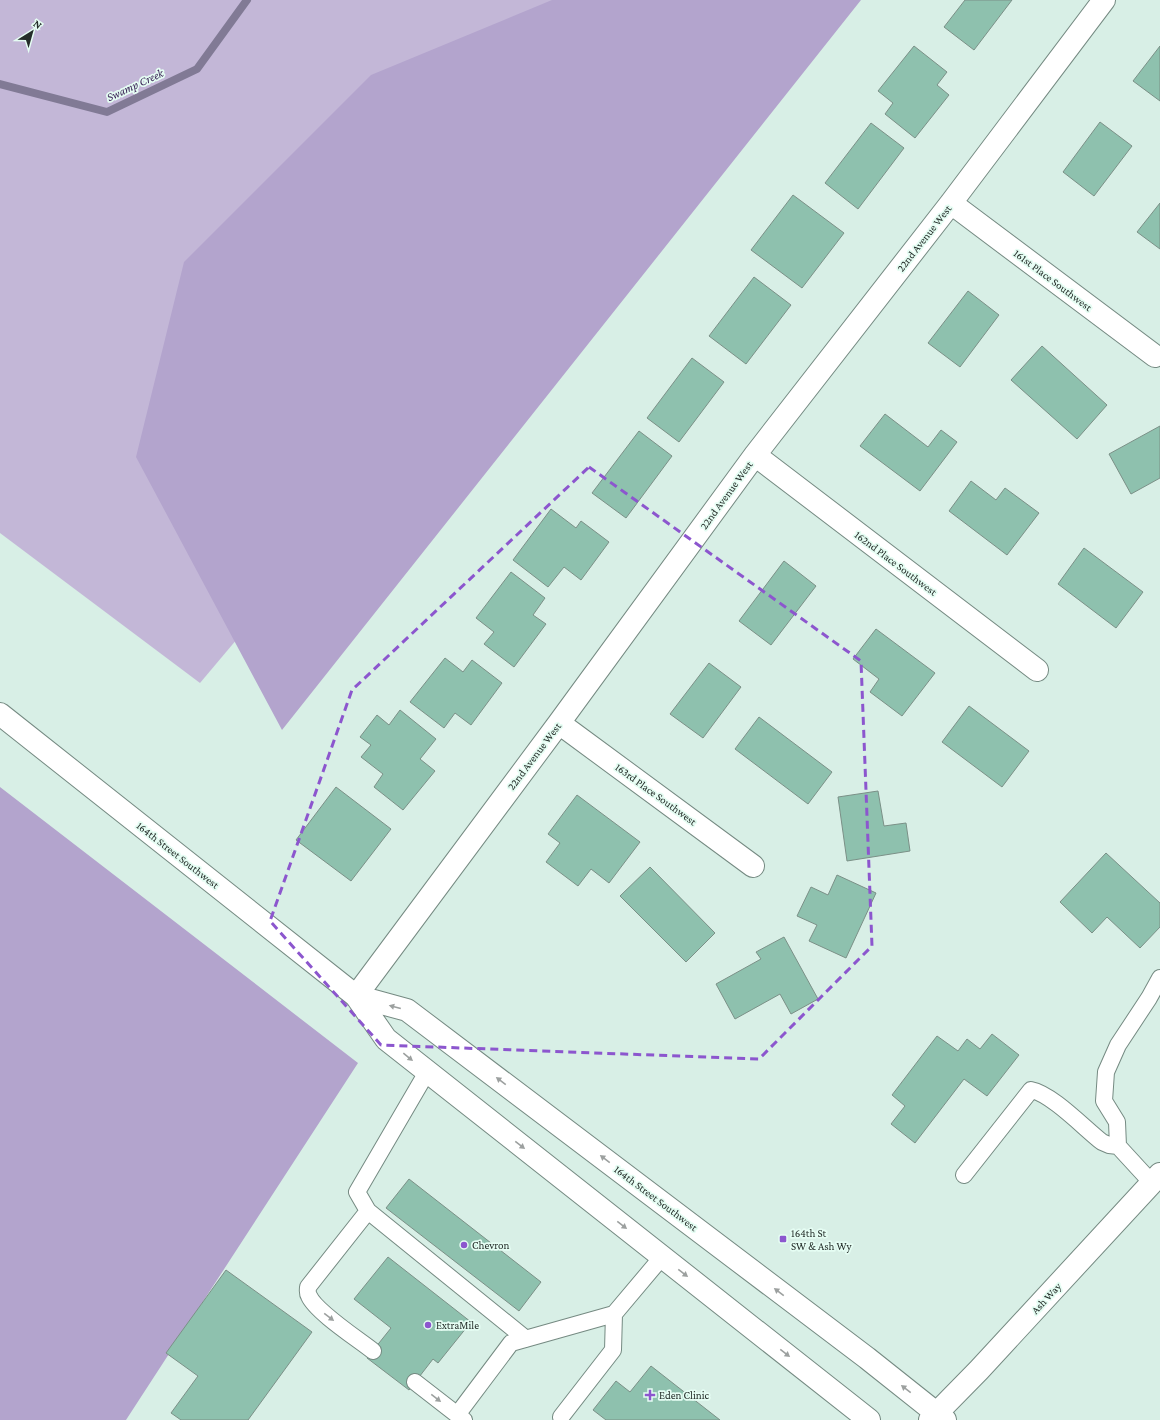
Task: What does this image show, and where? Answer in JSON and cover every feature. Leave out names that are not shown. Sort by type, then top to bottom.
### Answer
[{"type":"street","name":"22nd Avenue West","points":[[356,996],[559,723],[755,455],[951,203],[1104,0]]},
{"type":"street","name":"161st Place Southwest","points":[[951,203],[1155,356]]},
{"type":"street","name":"162nd Place Southwest","points":[[755,455],[1037,670]]},
{"type":"street","name":"164th Street Southwest","points":[[0,714],[356,996],[386,1039],[869,1420]]},
{"type":"street","name":"163rd Place Southwest","points":[[559,723],[753,866]]},
{"type":"street","name":"164th Street Southwest","points":[[356,996],[407,1010],[867,1358],[937,1418]]},
{"type":"street","name":"Ash Way","points":[[937,1418],[979,1370],[1156,1179]]},
{"type":"lane","points":[[1118,1146],[1117,1122],[1104,1102],[1106,1072],[1118,1045],[1149,998],[1160,978]]},
{"type":"lane","points":[[427,1072],[357,1192],[368,1211],[526,1339]]},
{"type":"lane","points":[[964,1175],[1031,1090],[1054,1102],[1102,1142],[1118,1146],[1156,1179]]},
{"type":"lane","points":[[368,1211],[308,1287],[308,1294],[311,1301],[321,1311],[373,1351]]},
{"type":"lane","points":[[415,1382],[461,1417],[511,1343],[614,1314],[662,1257]]},
{"type":"lane","points":[[561,1417],[613,1350],[614,1314]]},
{"type":"highlighted area","points":[[589,467],[861,661],[872,946],[759,1059],[381,1045],[270,921],[352,690]]},
{"type":"shaded area","points":[[0,0],[775,0],[200,683],[0,533]]},
{"type":"shaded area","points":[[552,0],[861,0],[282,730],[136,457],[184,262],[371,75]]},
{"type":"shaded area","points":[[0,787],[358,1063],[126,1420],[0,1420]]},
{"type":"building","points":[[965,0],[1012,0],[974,50],[944,27]]},
{"type":"building","points":[[914,46],[947,72],[937,85],[949,95],[915,138],[885,114],[893,103],[878,91]]},
{"type":"building","points":[[1160,46],[1160,101],[1133,81]]},
{"type":"building","points":[[1100,122],[1132,146],[1094,196],[1063,172]]},
{"type":"building","points":[[871,123],[904,148],[858,209],[825,183]]},
{"type":"building","points":[[793,195],[844,233],[802,288],[751,250]]},
{"type":"building","points":[[1160,203],[1160,249],[1137,232]]},
{"type":"building","points":[[754,277],[791,305],[746,364],[709,336]]},
{"type":"building","points":[[968,291],[999,315],[960,367],[928,343]]},
{"type":"building","points":[[1042,346],[1107,405],[1077,439],[1011,380]]},
{"type":"building","points":[[692,358],[724,382],[679,442],[647,418]]},
{"type":"building","points":[[885,414],[928,447],[941,430],[957,442],[920,491],[860,446]]},
{"type":"building","points":[[1160,426],[1160,478],[1131,494],[1109,454]]},
{"type":"building","points":[[639,431],[672,456],[626,518],[592,493]]},
{"type":"building","points":[[971,481],[996,500],[1005,488],[1039,513],[1007,555],[949,511]]},
{"type":"building","points":[[551,509],[576,528],[581,521],[609,542],[581,580],[564,567],[548,587],[513,560]]},
{"type":"building","points":[[1084,548],[1143,592],[1116,628],[1058,584]]},
{"type":"building","points":[[784,561],[816,586],[771,645],[739,621]]},
{"type":"building","points":[[511,572],[545,598],[533,615],[546,624],[514,667],[484,644],[494,632],[476,618]]},
{"type":"building","points":[[876,629],[935,673],[902,716],[870,692],[879,679],[853,659]]},
{"type":"building","points":[[445,658],[463,672],[472,660],[502,683],[471,725],[455,713],[444,728],[410,702]]},
{"type":"building","points":[[709,663],[741,687],[703,738],[670,714]]},
{"type":"building","points":[[969,706],[1029,751],[1002,787],[942,742]]},
{"type":"building","points":[[400,710],[436,739],[420,759],[435,771],[403,810],[374,787],[383,774],[361,757],[371,745],[360,737],[377,715],[389,725]]},
{"type":"building","points":[[759,717],[832,772],[808,804],[735,749]]},
{"type":"building","points":[[336,787],[391,829],[351,881],[296,840]]},
{"type":"building","points":[[878,791],[884,826],[906,823],[910,851],[847,861],[838,797]]},
{"type":"building","points":[[577,795],[640,842],[609,883],[591,869],[578,886],[546,862],[560,843],[548,834]]},
{"type":"building","points":[[1106,853],[1160,903],[1160,927],[1140,948],[1107,917],[1092,933],[1060,902]]},
{"type":"building","points":[[650,867],[715,933],[686,962],[620,896]]},
{"type":"building","points":[[837,875],[876,893],[846,958],[809,941],[817,925],[797,916],[811,887],[828,895]]},
{"type":"building","points":[[784,937],[818,999],[791,1014],[780,994],[735,1019],[716,984],[761,959],[756,952]]},
{"type":"building","points":[[992,1034],[1019,1055],[987,1096],[964,1079],[915,1143],[891,1124],[905,1106],[892,1095],[937,1036],[958,1051],[967,1039],[980,1049]]},
{"type":"building","name":"Chevron","points":[[409,1179],[541,1282],[519,1311],[386,1208]]},
{"type":"building","name":"ExtraMile","points":[[388,1257],[471,1322],[438,1363],[433,1359],[409,1390],[367,1358],[391,1328],[354,1299]]},
{"type":"building","points":[[226,1270],[312,1332],[248,1420],[181,1420],[171,1413],[198,1376],[166,1353]]},
{"type":"building","points":[[651,1366],[720,1420],[606,1420],[593,1410],[616,1381],[630,1392]]},
{"type":"waterway","name":"Swamp Creek","points":[[0,84],[107,112],[197,69],[247,0]]},
{"type":"place","name":"164th St SW & Ash Wy","points":[[783,1239]]},
{"type":"place","name":"Chevron","points":[[464,1245]]},
{"type":"place","name":"ExtraMile","points":[[428,1325]]},
{"type":"place","name":"Eden Clinic","points":[[650,1395]]}]
